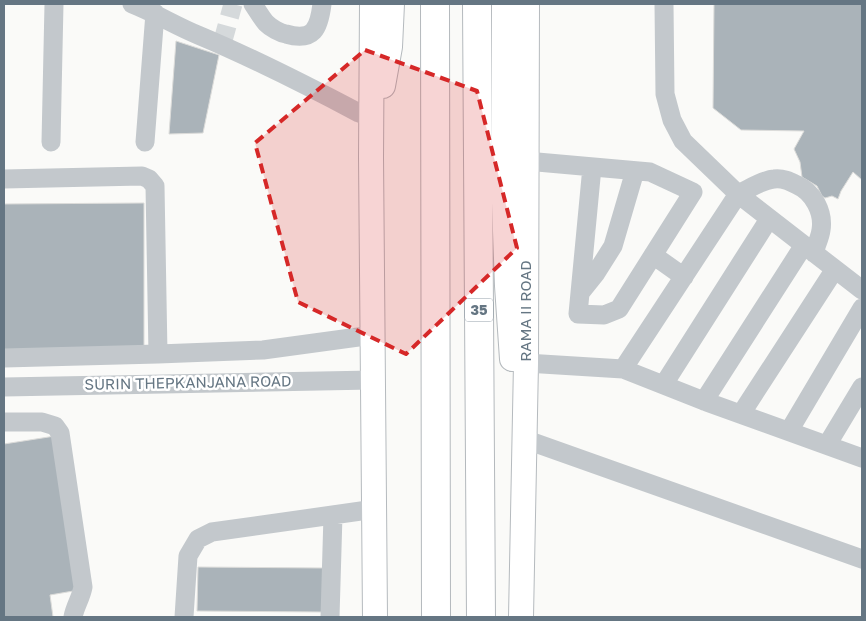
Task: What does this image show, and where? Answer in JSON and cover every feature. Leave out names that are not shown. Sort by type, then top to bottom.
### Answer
[{"type":"highway","points":[[435,4],[436,617]]},
{"type":"highway","name":"35","points":[[477,4],[481,617]]},
{"type":"main road","points":[[372,4],[371,157],[376,617]]},
{"type":"main road","points":[[371,157],[390,47],[392,4]]},
{"type":"main road","points":[[504,4],[504,203],[507,286],[511,355],[524,439]]},
{"type":"main road","name":"RAMA II ROAD","points":[[521,617],[526,362],[527,4]]},
{"type":"street","points":[[51,142],[54,4]]},
{"type":"street","points":[[132,4],[155,13],[196,35],[222,44],[372,118]]},
{"type":"street","points":[[253,4],[267,24],[282,33],[298,38],[313,32],[319,22],[322,4]]},
{"type":"street","points":[[664,4],[665,94],[672,120],[683,141],[738,194],[862,290]]},
{"type":"street","points":[[145,142],[155,13]]},
{"type":"street","points":[[526,162],[592,167],[650,172],[693,192],[619,308],[604,315],[578,314],[592,167]]},
{"type":"street","points":[[580,293],[596,273],[613,246],[635,171]]},
{"type":"street","points":[[4,179],[142,176],[149,179],[155,186],[158,354]]},
{"type":"street","points":[[623,369],[738,194],[774,179],[785,179],[800,186],[811,196],[820,210],[822,229],[704,401]]},
{"type":"street","points":[[664,384],[769,219]]},
{"type":"street","points":[[653,256],[684,277]]},
{"type":"street","points":[[741,414],[835,269]]},
{"type":"street","points":[[789,431],[862,308]]},
{"type":"street","points":[[4,358],[263,350],[373,335]]},
{"type":"street","points":[[526,362],[623,369],[704,401],[862,458]]},
{"type":"street","name":"SURIN THEPKANJANA ROAD","points":[[4,387],[373,380]]},
{"type":"street","points":[[827,445],[862,387]]},
{"type":"street","points":[[4,422],[42,422],[55,426],[60,433],[84,588],[82,595],[75,605],[73,617]]},
{"type":"street","points":[[524,439],[862,559]]},
{"type":"street","points":[[184,617],[188,556],[198,539],[212,532],[375,509]]},
{"type":"street","points":[[330,617],[333,515]]},
{"type":"highlighted area","points":[[365,50],[477,91],[517,248],[406,354],[298,302],[255,143]]},
{"type":"building","points":[[714,4],[862,4],[862,180],[853,172],[838,199],[832,196],[825,198],[817,186],[802,177],[800,162],[794,149],[804,131],[741,130],[713,108]]},
{"type":"building","points":[[176,41],[219,55],[203,133],[169,134]]},
{"type":"building","points":[[144,203],[144,349],[4,350],[4,204]]},
{"type":"building","points":[[55,436],[79,590],[50,595],[53,617],[4,617],[4,444]]},
{"type":"building","points":[[198,567],[324,568],[323,612],[197,611]]},
{"type":"tunnel","points":[[222,44],[233,4]]}]
